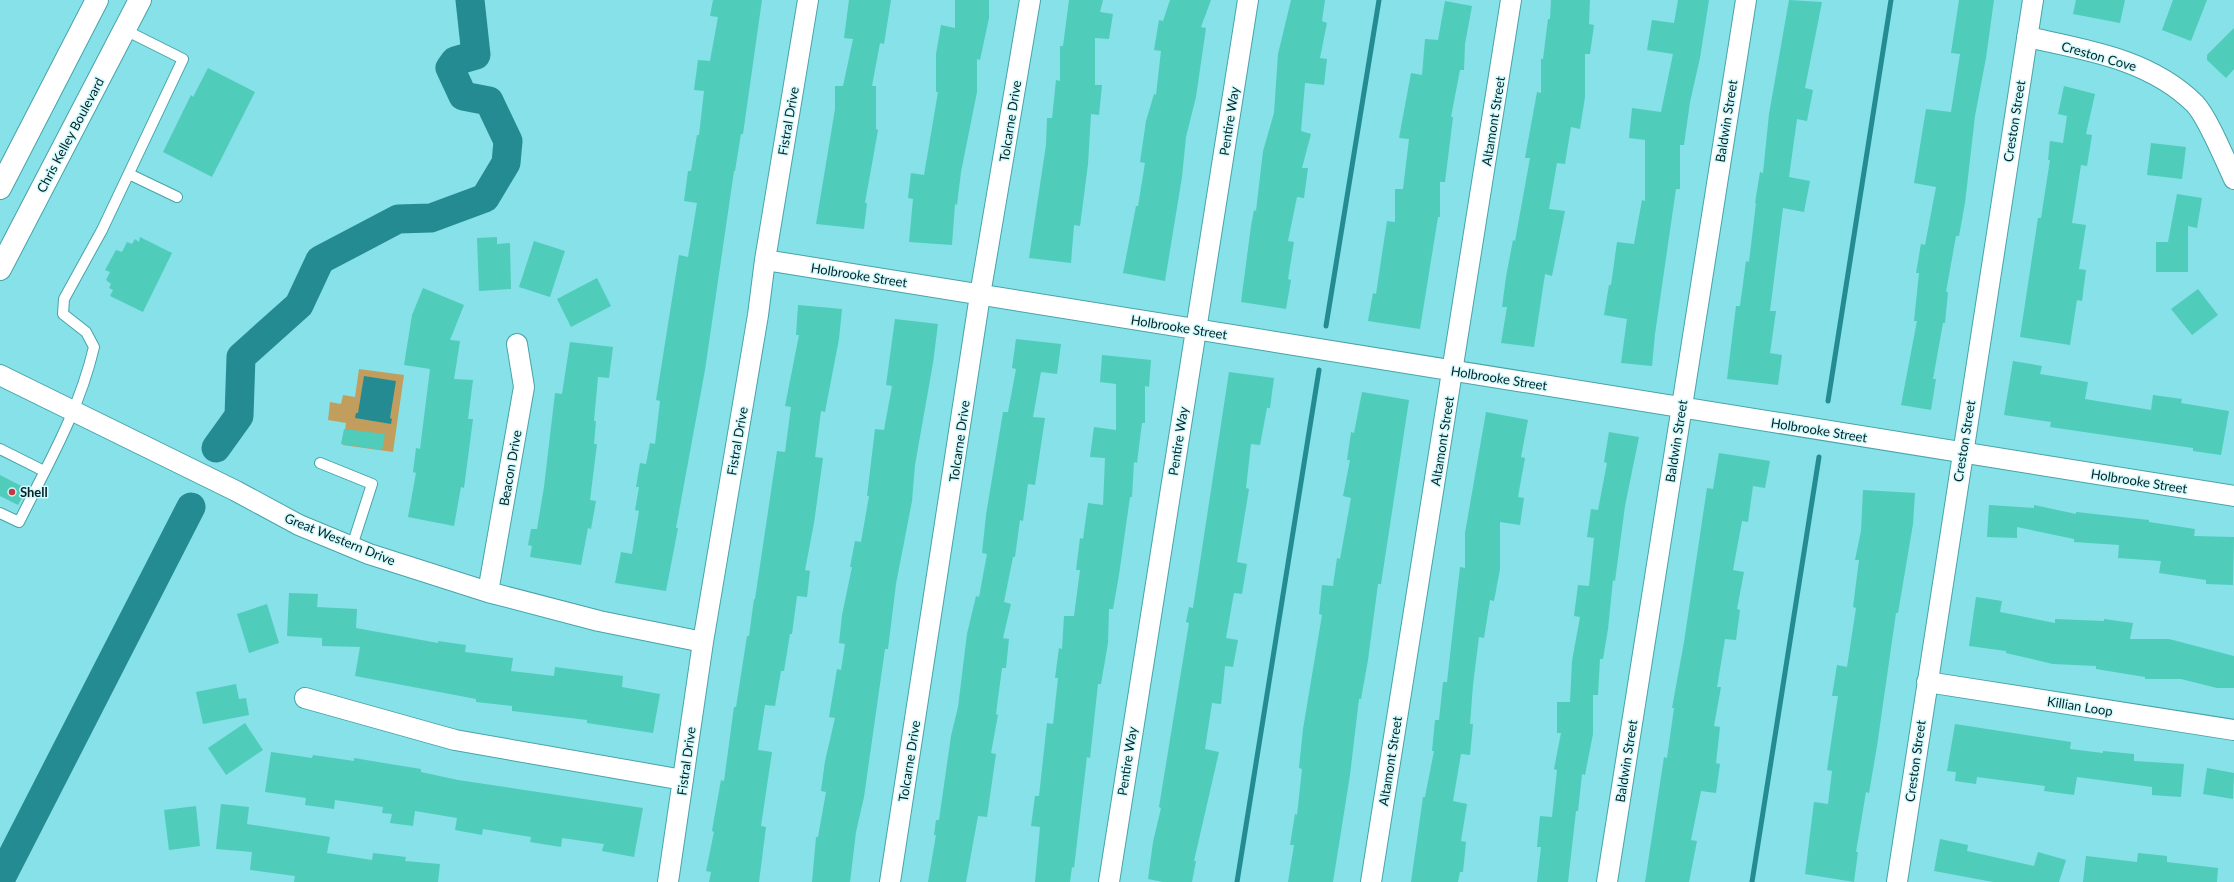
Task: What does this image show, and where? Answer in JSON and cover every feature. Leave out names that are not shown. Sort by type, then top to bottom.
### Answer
[{"type":"main road","points":[[0,188],[97,0]]},
{"type":"main road","name":"Chris Kelley Boulevard","points":[[0,269],[140,0]]},
{"type":"street","name":"Fistral Drive","points":[[668,882],[703,642],[758,315],[764,260],[808,0]]},
{"type":"street","name":"Tolcarne Drive","points":[[890,882],[980,295],[1030,0]]},
{"type":"street","name":"Pentire Way","points":[[1109,882],[1248,0]]},
{"type":"street","name":"Altamont Street","points":[[1370,882],[1511,0]]},
{"type":"street","name":"Baldwin Street","points":[[1607,882],[1746,0]]},
{"type":"street","name":"Creston Street","points":[[1897,882],[2033,0]]},
{"type":"street","name":"Creston Cove","points":[[2027,37],[2094,52],[2135,65],[2166,82],[2195,104],[2217,141],[2234,179]]},
{"type":"street","name":"Holbrooke Street","points":[[764,260],[2234,496]]},
{"type":"street","name":"Beacon Drive","points":[[488,592],[524,387],[517,344]]},
{"type":"street","name":"Great Western Drive","points":[[0,375],[236,491],[299,525],[352,546],[488,592],[599,621],[703,642]]},
{"type":"street","name":"Killian Loop","points":[[1927,682],[2234,730]]},
{"type":"street","points":[[305,698],[455,740],[683,780]]},
{"type":"lane","points":[[0,513],[19,522],[74,412],[87,376],[94,347],[86,332],[63,314],[64,299],[102,230],[183,59],[125,30]]},
{"type":"lane","points":[[129,174],[177,197]]},
{"type":"lane","points":[[0,449],[44,471]]},
{"type":"lane","points":[[320,463],[372,484],[352,546]]},
{"type":"shaded area","points":[[359,369],[404,375],[393,452],[343,445],[346,423],[328,420],[330,402],[341,404],[343,395],[355,397]]},
{"type":"water","points":[[364,376],[396,381],[390,418],[392,419],[391,424],[355,418],[356,413],[358,413]]},
{"type":"building","points":[[713,0],[762,0],[743,134],[741,134],[734,171],[705,370],[666,591],[615,583],[621,552],[632,554],[639,511],[635,510],[639,487],[636,487],[640,463],[646,464],[650,443],[655,444],[660,401],[656,400],[679,255],[688,257],[697,203],[684,201],[688,171],[691,171],[697,135],[699,135],[704,91],[694,90],[698,60],[710,61],[718,17],[710,16]]},
{"type":"building","points":[[849,0],[891,0],[884,44],[880,43],[872,86],[876,86],[876,129],[878,130],[865,203],[867,203],[864,229],[816,224],[835,109],[835,86],[843,86],[853,39],[844,38]]},
{"type":"building","points":[[955,0],[989,0],[989,18],[980,60],[977,59],[977,92],[961,172],[957,205],[955,204],[952,245],[909,242],[913,199],[908,198],[911,173],[924,175],[938,92],[936,92],[936,54],[941,25],[955,28]]},
{"type":"building","points":[[1069,0],[1103,0],[1100,12],[1113,14],[1109,39],[1095,38],[1095,85],[1102,85],[1099,115],[1091,114],[1088,164],[1080,226],[1074,225],[1071,263],[1029,258],[1046,145],[1047,118],[1052,118],[1056,80],[1060,81],[1060,46],[1063,46]]},
{"type":"building","points":[[1170,0],[1211,0],[1201,27],[1206,28],[1196,97],[1186,137],[1182,177],[1165,281],[1123,273],[1136,206],[1138,206],[1145,163],[1140,162],[1146,121],[1154,94],[1156,95],[1161,51],[1154,50],[1159,20],[1163,21]]},
{"type":"building","points":[[1291,0],[1325,0],[1322,21],[1327,23],[1320,58],[1327,59],[1324,85],[1305,83],[1301,131],[1311,134],[1302,168],[1308,168],[1304,198],[1297,197],[1288,241],[1294,242],[1288,279],[1291,280],[1286,309],[1241,302],[1251,226],[1254,210],[1256,211],[1263,151],[1274,113],[1278,54]]},
{"type":"building","points":[[1551,0],[1590,0],[1589,24],[1594,25],[1590,54],[1585,54],[1585,97],[1580,129],[1571,127],[1565,164],[1557,163],[1549,209],[1565,211],[1552,276],[1545,274],[1534,347],[1501,343],[1507,307],[1502,307],[1506,277],[1513,240],[1515,241],[1530,158],[1525,158],[1537,92],[1541,93],[1541,59],[1543,59],[1548,19],[1550,19]]},
{"type":"building","points":[[1678,0],[1709,0],[1700,58],[1690,102],[1684,145],[1680,145],[1680,189],[1676,189],[1655,334],[1652,366],[1621,363],[1627,319],[1604,315],[1609,285],[1611,285],[1617,242],[1634,244],[1642,200],[1645,201],[1645,140],[1629,138],[1632,108],[1661,112],[1673,54],[1647,50],[1652,20],[1674,23]]},
{"type":"building","points":[[1789,0],[1822,2],[1805,88],[1813,90],[1807,121],[1797,119],[1789,177],[1810,181],[1804,212],[1783,208],[1770,311],[1776,311],[1770,353],[1782,355],[1778,385],[1727,379],[1736,306],[1740,306],[1746,261],[1749,262],[1755,203],[1760,172],[1763,173],[1769,114]]},
{"type":"building","points":[[1959,0],[1994,0],[1986,58],[1975,116],[1965,203],[1959,236],[1956,236],[1946,292],[1948,292],[1945,323],[1943,323],[1933,379],[1936,379],[1931,410],[1901,405],[1917,321],[1914,321],[1919,273],[1916,273],[1921,244],[1925,245],[1936,187],[1914,183],[1926,109],[1951,112],[1960,54],[1951,53]]},
{"type":"building","points":[[2076,0],[2125,0],[2120,23],[2073,14]]},
{"type":"building","points":[[2173,0],[2207,0],[2191,41],[2162,30]]},
{"type":"building","points":[[1445,1],[1472,6],[1465,44],[1464,70],[1460,70],[1451,117],[1453,117],[1445,182],[1440,182],[1440,217],[1438,217],[1420,329],[1368,321],[1373,293],[1376,294],[1387,221],[1395,222],[1395,189],[1403,189],[1409,139],[1399,138],[1411,73],[1422,75],[1425,39],[1438,40]]},
{"type":"building","points":[[2234,28],[2234,69],[2226,78],[2207,60],[2207,55]]},
{"type":"building","points":[[208,68],[255,92],[212,177],[163,152],[191,95],[193,97]]},
{"type":"building","points":[[2064,86],[2095,94],[2086,134],[2092,135],[2087,166],[2081,165],[2072,223],[2086,225],[2079,269],[2086,270],[2082,301],[2077,300],[2070,345],[2020,337],[2038,218],[2041,218],[2050,160],[2048,160],[2050,141],[2063,143],[2067,116],[2058,114]]},
{"type":"building","points":[[2151,143],[2186,147],[2182,179],[2147,175]]},
{"type":"building","points":[[2177,194],[2202,198],[2197,228],[2188,226],[2188,272],[2156,272],[2156,242],[2168,242]]},
{"type":"building","points":[[140,237],[172,253],[143,312],[110,296],[113,290],[109,288],[111,284],[106,280],[110,272],[105,270],[116,250],[122,252],[127,242],[132,244],[135,239],[139,242]]},
{"type":"building","points":[[497,237],[497,244],[510,243],[511,289],[479,291],[477,238]]},
{"type":"building","points":[[534,241],[565,251],[550,297],[519,287]]},
{"type":"building","points":[[597,278],[611,306],[571,327],[557,299]]},
{"type":"building","points":[[423,288],[464,305],[450,340],[460,341],[454,379],[473,380],[468,419],[473,419],[464,488],[461,487],[454,526],[408,517],[416,473],[413,472],[416,448],[420,449],[430,369],[404,365],[412,315]]},
{"type":"building","points":[[2198,289],[2218,315],[2192,335],[2171,309]]},
{"type":"building","points":[[798,305],[842,309],[839,339],[825,412],[821,411],[815,457],[823,458],[814,523],[805,570],[810,571],[807,597],[797,596],[792,634],[790,634],[784,671],[781,671],[775,706],[765,705],[758,750],[772,752],[761,826],[766,827],[759,882],[709,882],[711,872],[706,871],[714,832],[712,831],[721,780],[724,781],[734,707],[736,707],[747,636],[749,636],[777,451],[785,452],[791,407],[785,406],[799,335],[796,335]]},
{"type":"building","points":[[895,319],[938,324],[933,363],[915,465],[912,501],[896,584],[888,649],[885,649],[864,797],[856,832],[850,882],[812,882],[816,837],[818,837],[826,792],[821,791],[825,761],[835,718],[829,717],[837,669],[841,670],[845,644],[839,643],[842,615],[852,567],[850,567],[855,541],[861,542],[869,496],[867,496],[875,429],[884,430],[892,386],[886,385]]},
{"type":"building","points":[[1016,339],[1061,344],[1057,374],[1041,372],[1033,417],[1045,418],[1035,485],[1028,484],[1023,521],[1020,520],[1015,557],[1013,557],[1004,602],[1011,604],[1003,638],[1009,639],[1006,668],[1002,668],[996,714],[998,715],[991,753],[996,754],[987,817],[978,816],[966,882],[928,882],[936,835],[934,835],[936,820],[939,820],[951,736],[958,707],[967,634],[976,596],[979,597],[987,554],[982,553],[986,515],[1003,412],[1008,412],[1016,369],[1012,368]]},
{"type":"building","points":[[570,342],[613,347],[609,378],[598,377],[594,421],[596,421],[594,444],[597,444],[590,500],[596,501],[591,529],[588,528],[581,565],[530,557],[532,546],[528,545],[531,529],[537,529],[544,487],[555,393],[562,394]]},
{"type":"building","points":[[1102,355],[1151,360],[1149,387],[1145,386],[1145,423],[1142,423],[1137,463],[1134,462],[1132,497],[1130,497],[1113,609],[1109,609],[1108,643],[1101,684],[1098,684],[1090,758],[1087,757],[1074,868],[1072,867],[1070,882],[1035,882],[1040,827],[1031,826],[1035,796],[1039,796],[1047,723],[1053,724],[1058,678],[1055,678],[1059,648],[1062,649],[1064,616],[1074,616],[1080,570],[1076,570],[1080,538],[1083,539],[1088,503],[1103,505],[1105,458],[1090,457],[1094,427],[1116,430],[1116,384],[1100,382]]},
{"type":"building","points":[[2013,361],[2042,366],[2040,374],[2088,382],[2085,399],[2151,410],[2153,395],[2182,399],[2181,403],[2229,411],[2221,455],[2193,451],[2193,448],[2050,427],[2051,422],[2004,415]]},
{"type":"building","points":[[1229,372],[1274,378],[1270,408],[1267,408],[1260,445],[1251,444],[1246,488],[1249,489],[1237,562],[1247,564],[1242,594],[1234,593],[1226,638],[1238,640],[1233,667],[1225,666],[1221,704],[1212,703],[1205,749],[1219,752],[1194,861],[1196,861],[1192,882],[1163,882],[1148,879],[1153,842],[1161,808],[1159,807],[1189,623],[1186,622],[1189,607],[1193,608]]},
{"type":"building","points":[[1362,392],[1409,400],[1381,584],[1378,584],[1368,660],[1361,699],[1359,699],[1350,775],[1333,882],[1288,882],[1294,845],[1290,845],[1295,814],[1297,815],[1302,769],[1299,768],[1303,729],[1322,615],[1319,614],[1322,585],[1333,586],[1337,558],[1340,559],[1351,498],[1343,496],[1350,460],[1347,460],[1351,432],[1354,433]]},
{"type":"building","points":[[1486,412],[1528,420],[1521,457],[1525,458],[1518,497],[1524,498],[1520,525],[1500,522],[1500,569],[1494,601],[1490,600],[1484,638],[1479,637],[1470,724],[1473,724],[1470,755],[1461,754],[1453,801],[1467,804],[1461,841],[1466,842],[1463,872],[1460,872],[1458,882],[1411,882],[1423,797],[1425,797],[1434,751],[1432,751],[1435,720],[1439,720],[1443,682],[1447,682],[1460,567],[1465,568],[1465,533]]},
{"type":"building","points":[[344,429],[385,434],[382,450],[341,444]]},
{"type":"building","points":[[1609,432],[1639,437],[1625,506],[1615,581],[1613,580],[1603,659],[1600,659],[1598,695],[1593,695],[1593,734],[1585,775],[1582,774],[1568,882],[1537,882],[1541,847],[1537,847],[1540,816],[1552,817],[1557,770],[1554,769],[1561,733],[1557,733],[1557,702],[1570,702],[1572,661],[1580,617],[1574,616],[1578,585],[1589,586],[1594,538],[1587,537],[1591,509],[1598,510],[1607,463],[1604,462]]},
{"type":"building","points":[[1719,453],[1770,461],[1765,488],[1753,486],[1748,522],[1742,521],[1733,570],[1744,572],[1737,609],[1740,610],[1736,640],[1725,639],[1717,687],[1721,687],[1714,726],[1720,727],[1716,763],[1720,764],[1716,793],[1701,791],[1691,840],[1697,841],[1689,882],[1645,882],[1664,757],[1667,758],[1674,708],[1672,708],[1684,642],[1707,488],[1713,489]]},
{"type":"building","name":"Shell","points":[[0,475],[27,489],[18,505],[0,496]]},
{"type":"building","points":[[1863,490],[1915,493],[1913,524],[1898,613],[1896,613],[1869,793],[1866,792],[1856,852],[1858,852],[1854,882],[1805,874],[1814,802],[1828,804],[1832,771],[1827,770],[1838,696],[1832,696],[1837,665],[1847,667],[1856,608],[1853,607],[1859,560],[1855,560],[1861,531]]},
{"type":"building","points":[[1989,505],[2034,508],[2034,505],[2076,514],[2076,512],[2149,520],[2149,522],[2195,529],[2194,536],[2234,537],[2233,585],[2206,584],[2206,580],[2159,573],[2161,561],[2118,558],[2119,545],[2074,542],[2074,539],[2017,527],[2017,538],[1987,537]]},
{"type":"building","points":[[289,593],[318,594],[317,607],[357,609],[356,628],[438,643],[438,641],[466,645],[465,652],[513,658],[511,671],[554,676],[555,667],[623,676],[622,687],[660,694],[653,733],[587,723],[587,720],[512,711],[512,706],[476,702],[476,699],[355,676],[360,647],[322,646],[322,638],[287,636]]},
{"type":"building","points":[[1976,597],[2002,601],[2000,612],[2055,623],[2055,619],[2104,621],[2104,619],[2133,623],[2130,639],[2169,639],[2234,656],[2234,688],[2217,688],[2181,679],[2145,679],[2145,677],[2096,669],[2096,666],[2053,664],[2006,653],[2006,651],[1969,646]]},
{"type":"building","points":[[267,604],[279,643],[249,653],[237,614]]},
{"type":"building","points":[[236,684],[239,699],[246,698],[249,715],[203,724],[196,692]]},
{"type":"building","points":[[245,723],[263,750],[226,775],[208,748]]},
{"type":"building","points":[[1955,724],[2071,742],[2070,749],[2103,753],[2103,751],[2134,754],[2134,761],[2184,764],[2181,797],[2152,795],[2152,787],[2077,777],[2074,795],[2044,791],[2045,786],[1977,777],[1976,784],[1955,781],[1956,772],[1947,771]]},
{"type":"building","points":[[271,752],[312,758],[313,755],[354,761],[354,758],[421,769],[421,772],[458,780],[643,808],[634,857],[602,851],[604,844],[562,838],[561,847],[530,842],[531,837],[483,829],[482,835],[455,830],[457,818],[415,811],[413,826],[390,823],[392,814],[382,813],[383,807],[335,800],[334,809],[305,805],[306,798],[265,792]]},
{"type":"building","points":[[2207,768],[2234,773],[2233,799],[2203,794]]},
{"type":"building","points":[[221,804],[249,807],[247,824],[330,837],[327,853],[372,860],[373,853],[406,857],[405,861],[440,864],[438,882],[294,882],[295,876],[250,870],[252,852],[216,849]]},
{"type":"building","points":[[196,806],[200,846],[169,850],[164,810]]},
{"type":"building","points":[[1940,839],[1968,845],[1967,851],[2034,866],[2038,852],[2066,860],[2059,882],[1993,882],[1934,871]]},
{"type":"building","points":[[2138,853],[2167,856],[2167,862],[2218,868],[2217,882],[2083,882],[2086,856],[2137,862]]},
{"type":"waterway","points":[[216,448],[239,416],[241,357],[299,305],[320,260],[398,219],[431,218],[485,198],[506,163],[508,141],[489,101],[463,96],[450,68],[455,61],[476,55],[470,0]]},
{"type":"waterway","points":[[1326,326],[1379,0]]},
{"type":"waterway","points":[[1828,401],[1891,0]]},
{"type":"waterway","points":[[1237,882],[1319,370]]},
{"type":"waterway","points":[[1752,882],[1819,457]]},
{"type":"waterway","points":[[0,880],[191,507]]},
{"type":"place","name":"Shell","points":[[12,492]]}]
